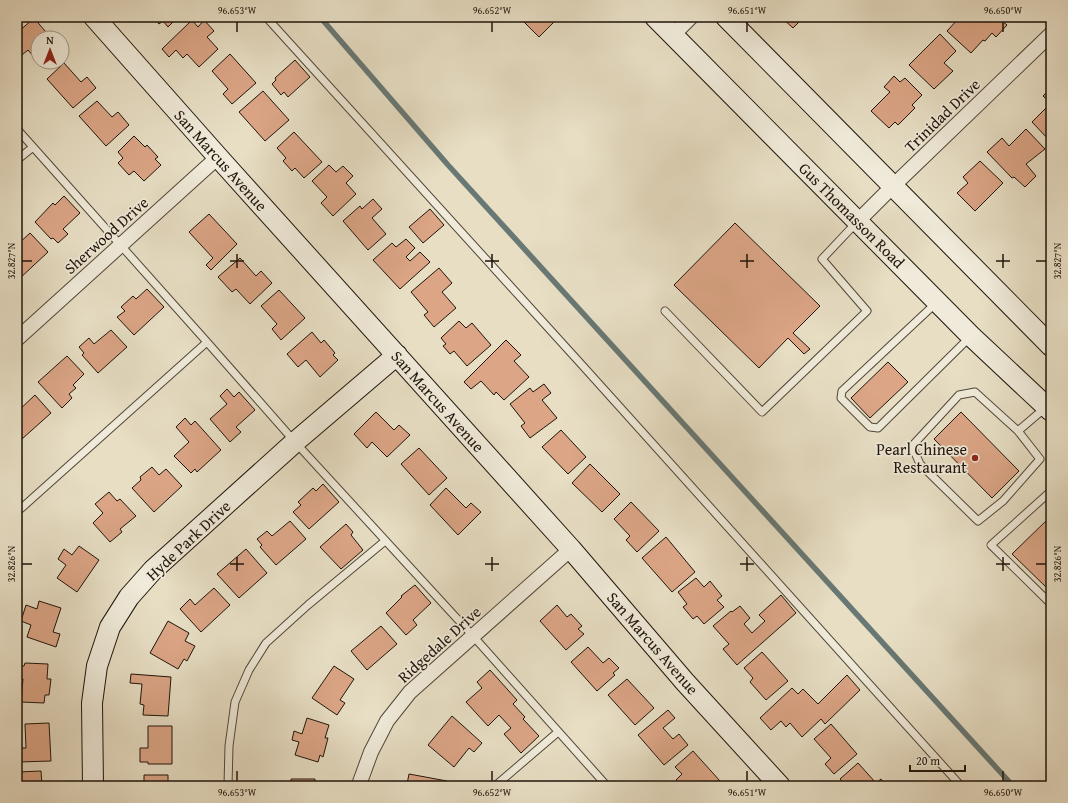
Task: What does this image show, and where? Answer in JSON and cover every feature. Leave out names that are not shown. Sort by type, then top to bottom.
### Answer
[{"type":"street","name":"San Marcus Avenue","points":[[94,17],[218,157],[571,548],[685,682],[780,786]]},
{"type":"street","name":"Gus Thomasson Road","points":[[655,17],[971,336],[1050,407]]},
{"type":"street","points":[[673,35],[691,17]]},
{"type":"street","points":[[726,17],[1051,346]]},
{"type":"street","name":"Trinidad Drive","points":[[858,221],[1051,34]]},
{"type":"street","name":"Sherwood Drive","points":[[17,339],[218,157]]},
{"type":"street","name":"Hyde Park Drive","points":[[93,786],[92,703],[97,666],[110,627],[129,597],[153,570],[295,442],[397,355]]},
{"type":"street","name":"Ridgedale Drive","points":[[360,786],[360,782],[371,752],[387,721],[410,692],[571,548]]},
{"type":"lane","points":[[266,17],[961,786]]},
{"type":"lane","points":[[17,128],[295,442],[473,636],[607,786]]},
{"type":"lane","points":[[17,160],[33,147]]},
{"type":"lane","points":[[664,311],[762,412],[867,311],[822,259],[858,221]]},
{"type":"lane","points":[[938,302],[842,391],[841,398],[860,418],[870,427],[878,428],[971,336]]},
{"type":"lane","points":[[17,512],[207,342]]},
{"type":"lane","points":[[975,392],[1018,431],[1040,459],[1003,501],[978,521],[920,464],[912,446],[959,395],[975,392]]},
{"type":"lane","points":[[1018,431],[1050,407]]},
{"type":"lane","points":[[1051,491],[991,545],[1048,600],[1051,597]]},
{"type":"lane","points":[[228,786],[229,746],[235,702],[249,670],[266,643],[308,605],[385,541]]},
{"type":"lane","points":[[495,786],[558,732]]},
{"type":"building","points":[[153,17],[178,17],[168,27],[163,21],[159,24]]},
{"type":"building","points":[[519,17],[557,17],[558,18],[539,37]]},
{"type":"building","points":[[781,17],[804,17],[793,28]]},
{"type":"building","points":[[958,17],[1002,17],[1000,19],[1007,25],[996,37],[992,33],[985,41],[983,40],[971,53],[947,31],[959,18]]},
{"type":"building","points":[[34,18],[44,30],[30,30],[30,52],[28,50],[17,59],[17,43],[19,41],[17,38],[17,33]]},
{"type":"building","points":[[192,20],[198,27],[204,20],[214,31],[207,37],[218,49],[199,67],[187,54],[183,58],[176,50],[169,57],[162,49]]},
{"type":"building","points":[[940,34],[956,51],[944,63],[953,71],[934,89],[909,65]]},
{"type":"building","points":[[230,54],[256,83],[232,104],[223,94],[228,89],[212,71]]},
{"type":"building","points":[[295,60],[310,77],[288,97],[284,92],[281,95],[272,84],[276,80],[275,78]]},
{"type":"building","points":[[57,70],[70,70],[81,82],[87,77],[96,88],[73,108],[47,79]]},
{"type":"building","points":[[894,76],[900,82],[905,78],[922,95],[912,105],[915,108],[898,125],[895,122],[889,128],[871,111],[890,92],[884,87]]},
{"type":"building","points":[[1051,88],[1051,103],[1043,96]]},
{"type":"building","points":[[263,91],[289,120],[265,141],[239,112]]},
{"type":"building","points":[[97,101],[112,117],[118,112],[129,125],[106,146],[79,116]]},
{"type":"building","points":[[1051,103],[1051,140],[1050,141],[1032,122]]},
{"type":"building","points":[[1026,129],[1045,149],[1026,164],[1036,176],[1025,187],[1014,177],[1012,178],[987,152],[1002,138],[1009,146]]},
{"type":"building","points":[[294,132],[322,162],[304,178],[295,168],[292,171],[283,161],[286,158],[277,148]]},
{"type":"building","points":[[134,136],[145,147],[147,145],[158,157],[155,159],[161,165],[144,181],[134,171],[129,175],[118,163],[123,158],[118,152]]},
{"type":"building","points":[[980,161],[1003,183],[975,211],[957,193],[968,183],[963,177]]},
{"type":"building","points":[[329,165],[336,172],[343,166],[353,176],[346,183],[356,194],[333,216],[321,203],[327,197],[312,181]]},
{"type":"building","points":[[64,196],[80,213],[63,229],[68,234],[58,243],[53,238],[51,239],[35,222],[53,203],[55,205]]},
{"type":"building","points":[[373,199],[382,209],[372,218],[386,234],[368,250],[343,221],[360,206],[362,209]]},
{"type":"building","points":[[430,209],[444,225],[423,243],[409,227]]},
{"type":"building","points":[[209,214],[237,244],[211,270],[206,265],[213,258],[189,232]]},
{"type":"building","points":[[735,223],[820,306],[793,333],[810,349],[804,354],[788,338],[759,368],[674,285]]},
{"type":"building","points":[[30,233],[48,252],[18,280],[17,245]]},
{"type":"building","points":[[406,239],[415,248],[406,257],[410,261],[420,252],[430,262],[400,289],[373,260],[392,243],[396,247]]},
{"type":"building","points":[[240,258],[256,276],[261,271],[272,283],[250,304],[236,289],[232,292],[218,277]]},
{"type":"building","points":[[439,268],[452,283],[442,292],[456,308],[434,327],[424,315],[428,312],[411,292]]},
{"type":"building","points":[[147,289],[164,307],[134,335],[117,317],[125,311],[121,307],[133,296],[136,299]]},
{"type":"building","points":[[279,290],[305,318],[281,340],[272,329],[277,324],[261,306]]},
{"type":"building","points":[[459,321],[466,328],[472,323],[491,345],[467,366],[454,351],[450,354],[443,346],[446,344],[441,338]]},
{"type":"building","points":[[111,330],[127,347],[98,373],[82,355],[84,353],[79,347],[89,338],[94,344]]},
{"type":"building","points":[[312,332],[321,343],[324,340],[335,353],[333,355],[338,360],[320,377],[306,360],[298,367],[287,354]]},
{"type":"building","points":[[506,340],[521,355],[514,361],[529,377],[504,400],[496,392],[494,395],[481,381],[471,389],[464,382]]},
{"type":"building","points":[[67,356],[84,374],[73,385],[76,388],[69,394],[72,398],[62,408],[38,382]]},
{"type":"building","points":[[888,362],[908,382],[870,418],[851,398]]},
{"type":"building","points":[[544,384],[551,393],[542,400],[557,418],[530,438],[521,426],[525,423],[510,404],[530,388],[533,392]]},
{"type":"building","points":[[227,389],[234,397],[239,392],[255,410],[236,427],[241,432],[230,442],[210,419],[227,404],[220,396]]},
{"type":"building","points":[[35,395],[51,413],[22,439],[17,433],[17,412]]},
{"type":"building","points":[[376,412],[394,430],[399,425],[410,435],[387,457],[372,442],[367,448],[354,434]]},
{"type":"building","points":[[961,412],[1019,471],[992,498],[934,439]]},
{"type":"building","points":[[185,418],[191,425],[195,421],[221,450],[197,472],[195,469],[191,473],[174,456],[189,442],[176,427]]},
{"type":"building","points":[[561,430],[586,457],[568,474],[542,447]]},
{"type":"building","points":[[419,448],[447,478],[429,495],[401,464]]},
{"type":"building","points":[[590,464],[620,494],[602,512],[572,483]]},
{"type":"building","points":[[152,467],[159,475],[166,469],[182,486],[154,512],[132,488],[141,480],[140,477]]},
{"type":"building","points":[[323,484],[339,502],[309,529],[293,512],[301,505],[298,502],[313,488],[316,491]]},
{"type":"building","points":[[446,488],[466,508],[471,503],[481,512],[458,535],[430,505]]},
{"type":"building","points":[[109,492],[117,501],[120,499],[136,516],[120,529],[122,532],[110,542],[93,523],[103,513],[95,504]]},
{"type":"building","points":[[631,502],[659,531],[637,552],[626,540],[630,536],[614,519]]},
{"type":"building","points":[[1048,519],[1051,522],[1051,585],[1048,589],[1012,554]]},
{"type":"building","points":[[290,521],[306,539],[276,565],[260,547],[262,545],[257,539],[267,531],[272,536]]},
{"type":"building","points":[[346,524],[353,532],[351,535],[363,550],[341,569],[320,547]]},
{"type":"building","points":[[666,537],[695,572],[672,592],[642,558]]},
{"type":"building","points":[[79,546],[99,560],[77,592],[57,578],[66,565],[58,559],[64,549],[72,555]]},
{"type":"building","points":[[246,549],[267,573],[239,598],[217,574]]},
{"type":"building","points":[[696,578],[704,587],[710,581],[722,596],[717,600],[724,607],[704,624],[697,616],[693,619],[683,607],[687,604],[678,592]]},
{"type":"building","points":[[415,585],[431,603],[413,620],[417,625],[406,635],[386,613],[402,597],[401,596]]},
{"type":"building","points":[[214,588],[230,605],[201,632],[180,609],[190,599],[195,605]]},
{"type":"building","points":[[781,595],[796,613],[737,665],[723,649],[729,644],[713,626],[731,611],[732,612],[740,606],[750,618],[744,624],[752,633],[765,621],[759,615]]},
{"type":"building","points":[[39,601],[61,608],[53,632],[60,634],[56,647],[27,637],[31,625],[21,621],[26,605],[37,609]]},
{"type":"building","points":[[557,605],[567,617],[571,614],[582,626],[578,629],[584,634],[566,650],[540,621]]},
{"type":"building","points":[[168,621],[189,633],[185,641],[195,646],[187,661],[184,659],[178,669],[150,653]]},
{"type":"building","points":[[381,626],[397,644],[367,670],[351,651]]},
{"type":"building","points":[[588,647],[603,663],[609,658],[619,668],[613,673],[615,675],[597,691],[571,662]]},
{"type":"building","points":[[762,652],[788,681],[766,700],[750,682],[753,678],[744,668]]},
{"type":"building","points":[[25,663],[48,664],[47,679],[51,679],[49,695],[45,695],[44,703],[21,702],[23,679],[17,678],[17,665],[24,666]]},
{"type":"building","points":[[334,666],[354,679],[340,700],[345,703],[337,715],[312,698]]},
{"type":"building","points":[[490,670],[517,700],[513,704],[525,717],[523,719],[539,736],[521,753],[504,734],[511,728],[499,715],[488,726],[466,702],[482,688],[477,682]]},
{"type":"building","points":[[131,674],[171,677],[168,716],[143,715],[144,705],[140,704],[142,684],[130,683]]},
{"type":"building","points":[[847,675],[860,690],[825,724],[821,719],[802,737],[790,723],[786,727],[781,721],[771,730],[760,718],[792,688],[798,694],[803,689],[818,704]]},
{"type":"building","points":[[627,679],[654,708],[635,725],[608,695]]},
{"type":"building","points":[[668,710],[675,718],[663,728],[673,739],[679,734],[688,745],[664,765],[638,735]]},
{"type":"building","points":[[452,716],[482,743],[474,752],[469,748],[454,767],[428,745]]},
{"type":"building","points":[[307,718],[329,725],[325,738],[328,738],[323,757],[320,755],[318,762],[295,755],[299,742],[292,740],[294,731],[302,734]]},
{"type":"building","points":[[49,723],[51,761],[18,762],[18,748],[26,748],[25,724]]},
{"type":"building","points":[[831,724],[857,754],[834,774],[825,764],[831,758],[814,739]]},
{"type":"building","points":[[148,726],[172,726],[172,764],[148,764],[148,762],[140,762],[140,748],[148,748]]},
{"type":"building","points":[[693,751],[720,781],[715,786],[682,786],[676,780],[682,774],[675,767]]},
{"type":"building","points":[[858,763],[876,783],[881,779],[887,786],[846,786],[840,779]]},
{"type":"building","points":[[41,771],[42,786],[17,786],[18,772]]},
{"type":"building","points":[[409,774],[447,781],[446,784],[458,786],[415,786],[407,784]]},
{"type":"building","points":[[144,775],[168,775],[168,782],[176,782],[176,786],[144,786]]},
{"type":"building","points":[[291,779],[315,779],[315,786],[291,786]]},
{"type":"waterway","points":[[320,17],[448,165],[1013,786]]},
{"type":"place","name":"Pearl Chinese Restaurant","points":[[975,458]]}]
